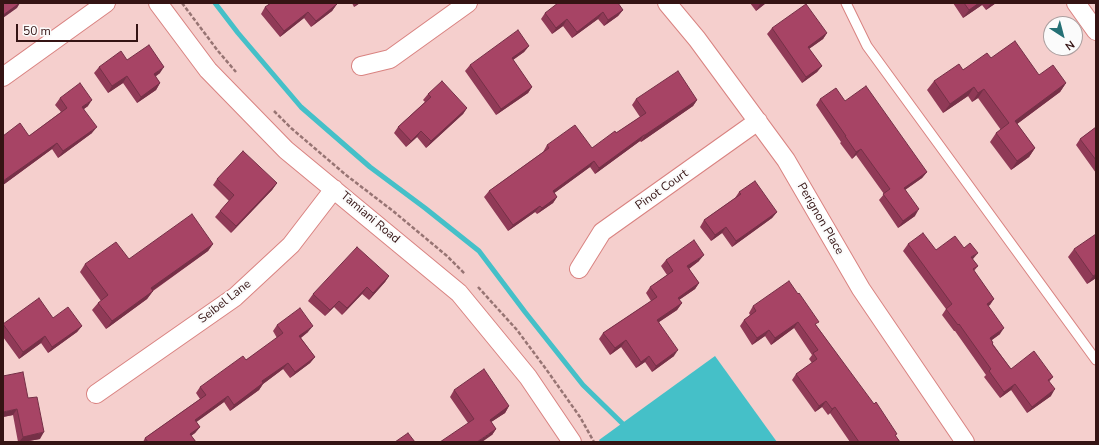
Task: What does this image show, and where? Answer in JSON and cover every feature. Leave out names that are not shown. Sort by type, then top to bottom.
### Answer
[{"type":"street","points":[[3,77],[106,3]]},
{"type":"street","name":"Tamiani Road","points":[[158,3],[208,70],[286,150],[459,293],[528,377],[571,442]]},
{"type":"street","points":[[361,66],[390,59],[468,3]]},
{"type":"street","name":"Perignon Place","points":[[667,3],[697,39],[786,160],[861,288],[965,442]]},
{"type":"street","points":[[1076,3],[1093,21]]},
{"type":"street","name":"Pinot Court","points":[[579,270],[602,232],[758,121]]},
{"type":"street","name":"Seibel Lane","points":[[96,394],[235,297],[291,245],[334,189]]},
{"type":"lane","points":[[846,3],[867,46],[1096,360]]},
{"type":"water","points":[[715,356],[777,442],[600,442],[599,440]]},
{"type":"building","points":[[3,3],[20,3],[3,15]]},
{"type":"building","points":[[271,3],[337,4],[316,21],[308,12],[284,31],[265,7]]},
{"type":"building","points":[[558,3],[618,3],[623,10],[608,20],[603,12],[577,32],[567,19],[556,28],[545,13]]},
{"type":"building","points":[[964,3],[979,3],[969,10]]},
{"type":"building","points":[[806,4],[827,33],[808,47],[822,66],[806,77],[772,28]]},
{"type":"building","points":[[518,30],[529,46],[512,58],[532,87],[501,109],[470,65]]},
{"type":"building","points":[[1015,41],[1039,75],[1053,65],[1066,83],[1015,121],[1035,148],[1017,161],[996,133],[1009,123],[984,89],[978,93],[974,87],[950,104],[934,81],[959,64],[963,70],[987,53],[991,58]]},
{"type":"building","points":[[149,45],[164,67],[154,74],[160,83],[141,97],[127,76],[112,86],[99,67],[121,51],[127,60]]},
{"type":"building","points":[[678,71],[697,100],[644,135],[599,168],[594,161],[553,191],[557,197],[542,208],[540,206],[513,225],[489,191],[549,148],[547,145],[575,125],[592,148],[615,131],[616,133],[646,113],[636,99]]},
{"type":"building","points":[[442,81],[467,108],[431,141],[421,131],[411,141],[398,127],[431,97],[428,94]]},
{"type":"building","points":[[80,83],[92,100],[82,107],[97,127],[63,151],[57,143],[3,181],[3,136],[20,123],[29,136],[67,108],[60,98]]},
{"type":"building","points":[[866,86],[927,172],[904,188],[919,209],[903,221],[883,194],[890,189],[861,149],[856,152],[820,99],[836,88],[845,101]]},
{"type":"building","points":[[1096,127],[1096,160],[1080,139]]},
{"type":"building","points":[[243,151],[277,183],[236,226],[220,211],[234,195],[217,179]]},
{"type":"building","points":[[755,181],[777,212],[736,241],[726,227],[715,235],[704,220],[741,194],[739,192]]},
{"type":"building","points":[[192,214],[213,244],[151,288],[153,291],[112,321],[98,303],[108,295],[85,264],[116,242],[129,259]]},
{"type":"building","points":[[923,233],[936,250],[955,236],[964,248],[970,243],[978,253],[971,257],[978,266],[973,269],[994,299],[987,304],[1004,328],[990,338],[993,343],[992,344],[1011,369],[1034,351],[1053,377],[1048,380],[1055,389],[1032,407],[1015,384],[1004,392],[989,371],[991,369],[959,324],[958,325],[946,309],[952,304],[908,244]]},
{"type":"building","points":[[1096,234],[1096,274],[1093,276],[1074,249]]},
{"type":"building","points":[[694,240],[704,255],[687,266],[699,283],[678,298],[682,303],[657,320],[678,350],[656,366],[649,356],[641,362],[626,340],[615,348],[603,333],[657,297],[650,287],[673,271],[666,260]]},
{"type":"building","points":[[357,247],[389,276],[373,293],[367,287],[347,308],[339,301],[330,310],[313,294]]},
{"type":"building","points":[[789,281],[819,322],[815,324],[874,404],[876,402],[897,434],[895,435],[900,442],[859,442],[835,407],[832,409],[826,401],[819,406],[796,374],[817,359],[813,353],[818,350],[798,322],[775,338],[769,330],[757,338],[744,320],[756,311],[753,306]]},
{"type":"building","points":[[39,298],[53,318],[68,307],[82,326],[52,347],[45,336],[23,352],[3,324]]},
{"type":"building","points":[[300,308],[313,326],[299,336],[315,357],[295,372],[288,363],[262,381],[263,383],[234,405],[228,396],[195,420],[200,427],[190,434],[196,442],[148,442],[145,438],[206,395],[200,387],[243,356],[246,360],[283,333],[277,325]]},
{"type":"building","points":[[484,369],[509,406],[490,420],[496,429],[477,442],[440,442],[474,419],[454,390]]},
{"type":"building","points":[[23,372],[28,398],[37,397],[44,432],[23,437],[17,409],[3,412],[3,376]]},
{"type":"building","points":[[408,433],[415,442],[395,442]]},
{"type":"waterway","points":[[215,3],[238,33],[301,107],[370,167],[479,251],[583,385],[626,427]]}]
